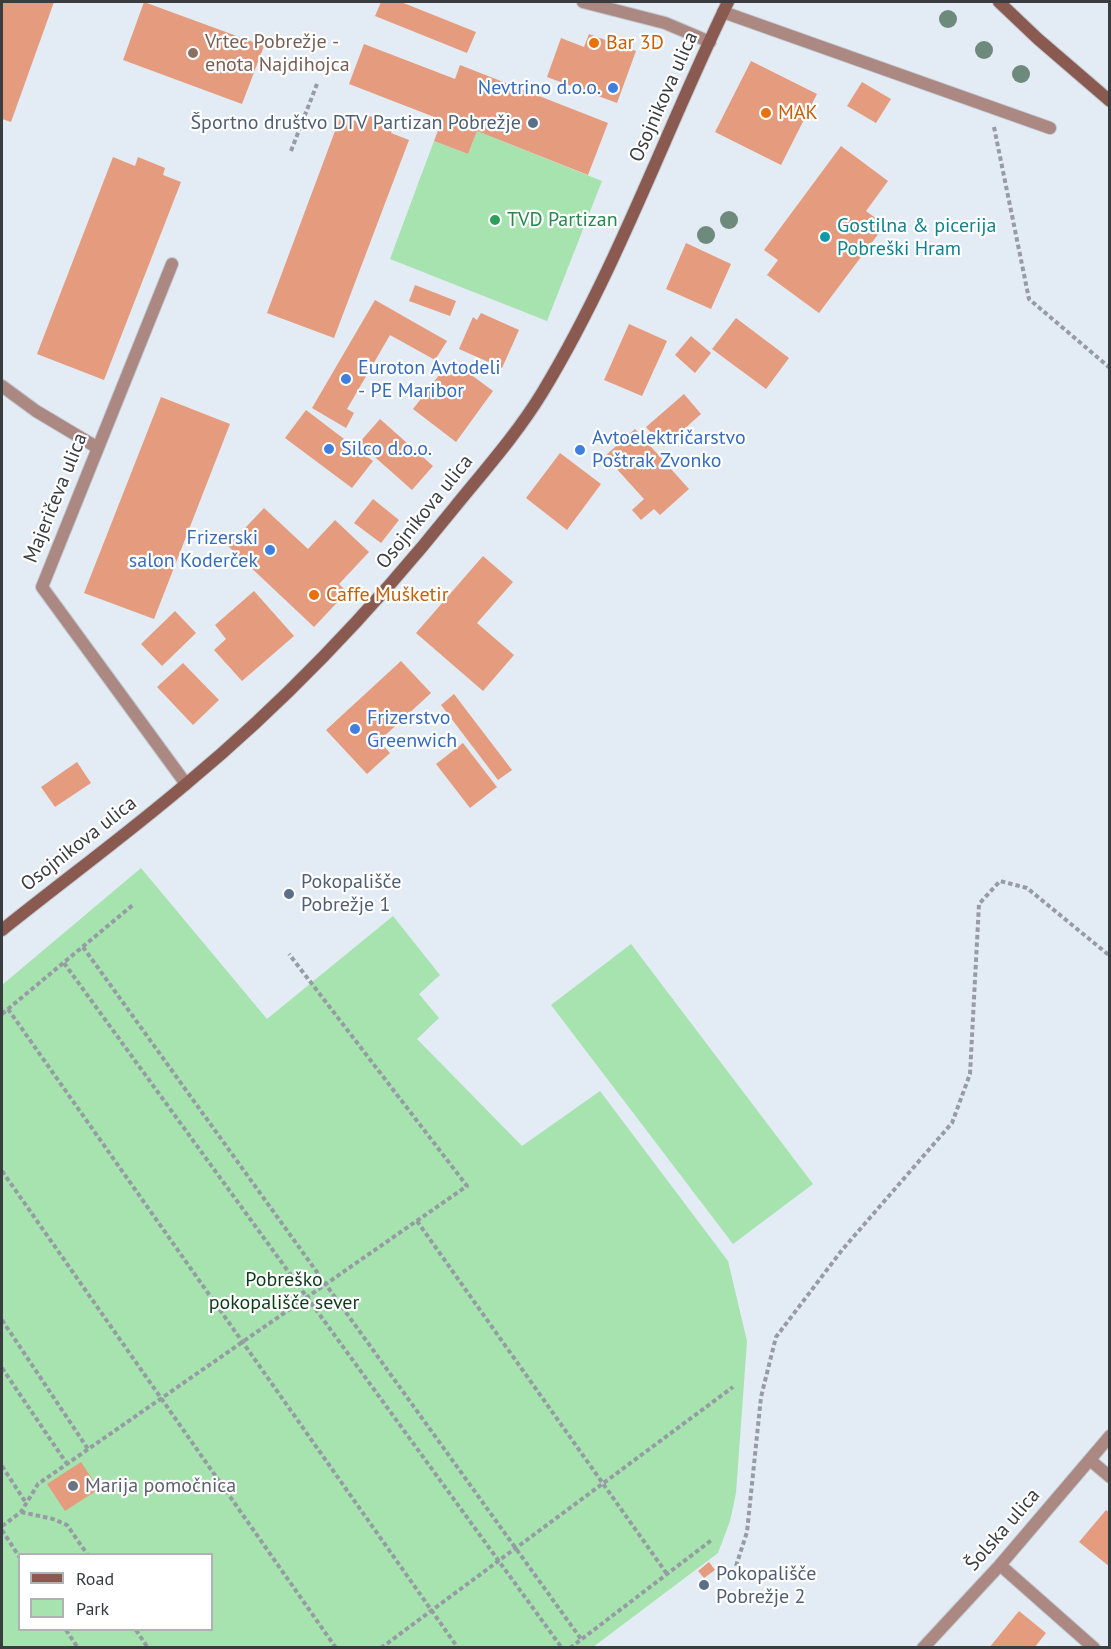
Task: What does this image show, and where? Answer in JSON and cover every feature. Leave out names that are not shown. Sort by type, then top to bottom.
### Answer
[{"type":"street","points":[[582,2],[665,23],[710,42]]},
{"type":"street","points":[[999,2],[1110,101]]},
{"type":"street","points":[[726,7],[1050,128]]},
{"type":"street","name":"Osojnikova ulica","points":[[2,930],[186,784],[318,663],[416,556],[533,407],[582,323],[614,258],[726,7]]},
{"type":"street","name":"Majeričeva ulica","points":[[172,264],[42,587],[186,784]]},
{"type":"street","points":[[2,386],[36,411],[98,448]]},
{"type":"street","name":"Šolska ulica","points":[[923,1647],[1000,1565],[1110,1436]]},
{"type":"street","points":[[1090,1460],[1110,1477]]},
{"type":"street","points":[[1000,1565],[1094,1647]]},
{"type":"path","points":[[291,151],[317,84]]},
{"type":"path","points":[[990,106],[1029,299],[1110,368]]},
{"type":"path","points":[[736,1566],[747,1532],[761,1397],[776,1337],[842,1250],[952,1123],[970,1074],[979,904],[1000,881],[1027,888],[1110,956]]},
{"type":"path","points":[[2,1014],[134,904]]},
{"type":"path","points":[[83,946],[581,1639]]},
{"type":"path","points":[[18,1555],[2,1528],[21,1512],[38,1484],[467,1186],[289,954]]},
{"type":"path","points":[[64,963],[562,1647]]},
{"type":"path","points":[[8,1009],[458,1647]]},
{"type":"path","points":[[2,1171],[336,1647]]},
{"type":"path","points":[[417,1221],[667,1574]]},
{"type":"path","points":[[2,1320],[88,1449]]},
{"type":"path","points":[[2,1368],[67,1464]]},
{"type":"path","points":[[381,1647],[733,1387]]},
{"type":"path","points":[[2,1466],[26,1503]]},
{"type":"path","points":[[21,1512],[53,1519],[67,1525],[86,1553]]},
{"type":"path","points":[[570,1647],[713,1539]]},
{"type":"path","points":[[67,1631],[78,1647]]},
{"type":"path","points":[[137,1631],[148,1647]]},
{"type":"green space","name":"TVD Partizan","points":[[477,131],[602,181],[547,321],[390,259],[434,141],[468,154]]},
{"type":"green space","name":"Pobreško pokopališče sever","points":[[141,868],[267,1019],[393,916],[440,975],[419,994],[439,1018],[417,1039],[522,1146],[600,1091],[728,1261],[747,1341],[736,1493],[730,1521],[718,1553],[593,1647],[2,1648],[2,985]]},
{"type":"green space","points":[[631,944],[813,1184],[733,1244],[551,1005]]},
{"type":"building","points":[[2,2],[54,2],[11,122],[2,119]]},
{"type":"building","name":"Vrtec Pobrežje - enota Najdihojca","points":[[144,2],[264,46],[242,104],[123,60]]},
{"type":"building","points":[[381,2],[401,2],[476,32],[467,53],[375,16]]},
{"type":"building","points":[[589,34],[636,51],[617,103],[547,77],[561,38],[584,47]]},
{"type":"building","points":[[364,44],[455,79],[460,65],[608,123],[588,175],[477,131],[468,154],[434,141],[442,120],[349,84]]},
{"type":"building","name":"MAK","points":[[751,61],[817,94],[781,165],[715,132]]},
{"type":"building","points":[[862,82],[891,99],[876,123],[847,106]]},
{"type":"building","points":[[341,115],[363,124],[367,115],[394,125],[391,133],[409,140],[334,338],[267,313]]},
{"type":"building","name":"Gostilna & picerija Pobreški Hram","points":[[841,146],[888,181],[866,211],[885,225],[819,313],[767,275],[778,260],[764,250]]},
{"type":"building","points":[[113,157],[135,166],[138,157],[165,168],[163,175],[181,182],[104,380],[37,354]]},
{"type":"building","points":[[686,243],[731,264],[711,309],[666,289]]},
{"type":"building","points":[[415,285],[456,301],[450,316],[409,301]]},
{"type":"building","name":"Euroton Avtodeli - PE Maribor","points":[[375,300],[447,341],[435,360],[390,335],[347,409],[354,413],[346,428],[312,408]]},
{"type":"building","points":[[481,313],[519,330],[502,368],[459,349],[473,317],[477,320]]},
{"type":"building","points":[[736,318],[789,358],[766,389],[712,349]]},
{"type":"building","points":[[629,324],[667,341],[642,396],[604,380]]},
{"type":"building","points":[[691,336],[711,353],[695,373],[675,355]]},
{"type":"building","points":[[458,365],[493,391],[456,442],[413,409],[443,370],[450,376]]},
{"type":"building","points":[[684,394],[701,414],[664,447],[646,427]]},
{"type":"building","points":[[161,397],[230,424],[154,619],[84,593]]},
{"type":"building","name":"Silco d.o.o.","points":[[306,410],[373,461],[352,488],[285,438]]},
{"type":"building","points":[[380,419],[433,466],[412,490],[359,443]]},
{"type":"building","points":[[635,429],[689,489],[660,515],[654,509],[641,520],[632,510],[644,499],[605,456]]},
{"type":"building","points":[[560,453],[601,484],[567,530],[526,498]]},
{"type":"building","points":[[373,499],[399,520],[381,543],[354,523]]},
{"type":"building","points":[[264,508],[308,549],[335,520],[369,552],[339,584],[347,592],[314,627],[228,546]]},
{"type":"building","points":[[483,556],[513,582],[477,623],[514,655],[483,691],[416,633]]},
{"type":"building","points":[[254,591],[294,636],[242,681],[214,650],[226,639],[215,625]]},
{"type":"building","points":[[175,611],[196,633],[162,666],[141,644]]},
{"type":"building","points":[[401,661],[431,693],[379,741],[390,753],[367,774],[326,730]]},
{"type":"building","points":[[183,663],[219,700],[193,725],[157,687]]},
{"type":"building","points":[[454,694],[512,770],[498,780],[441,705]]},
{"type":"building","points":[[463,743],[497,787],[470,808],[436,764]]},
{"type":"building","points":[[77,762],[91,783],[55,807],[41,787]]},
{"type":"building","name":"Marija pomočnica","points":[[81,1462],[99,1489],[65,1511],[47,1484]]},
{"type":"building","points":[[1106,1510],[1110,1513],[1110,1567],[1079,1542]]},
{"type":"building","points":[[709,1562],[715,1570],[704,1578],[698,1571]]},
{"type":"building","points":[[1019,1611],[1046,1633],[1034,1648],[989,1648]]},
{"type":"place","name":"Bar 3D","points":[[594,43]]},
{"type":"place","name":"Vrtec Pobrežje - enota Najdihojca","points":[[193,53]]},
{"type":"place","name":"Nevtrino d.o.o.","points":[[613,88]]},
{"type":"place","name":"MAK","points":[[766,113]]},
{"type":"place","name":"Športno društvo DTV Partizan Pobrežje","points":[[533,123]]},
{"type":"place","name":"TVD Partizan","points":[[495,220]]},
{"type":"place","name":"Gostilna & picerija Pobreški Hram","points":[[825,237]]},
{"type":"place","name":"Euroton Avtodeli - PE Maribor","points":[[346,379]]},
{"type":"place","name":"Silco d.o.o.","points":[[329,449]]},
{"type":"place","name":"Avtoelektričarstvo Poštrak Zvonko","points":[[580,450]]},
{"type":"place","name":"Frizerski salon Koderček","points":[[270,550]]},
{"type":"place","name":"Caffe Mušketir","points":[[314,595]]},
{"type":"place","name":"Frizerstvo Greenwich","points":[[355,729]]},
{"type":"place","name":"Pokopališče Pobrežje 1","points":[[289,894]]},
{"type":"place","name":"Marija pomočnica","points":[[73,1486]]},
{"type":"place","name":"Pokopališče Pobrežje 2","points":[[704,1585]]}]
